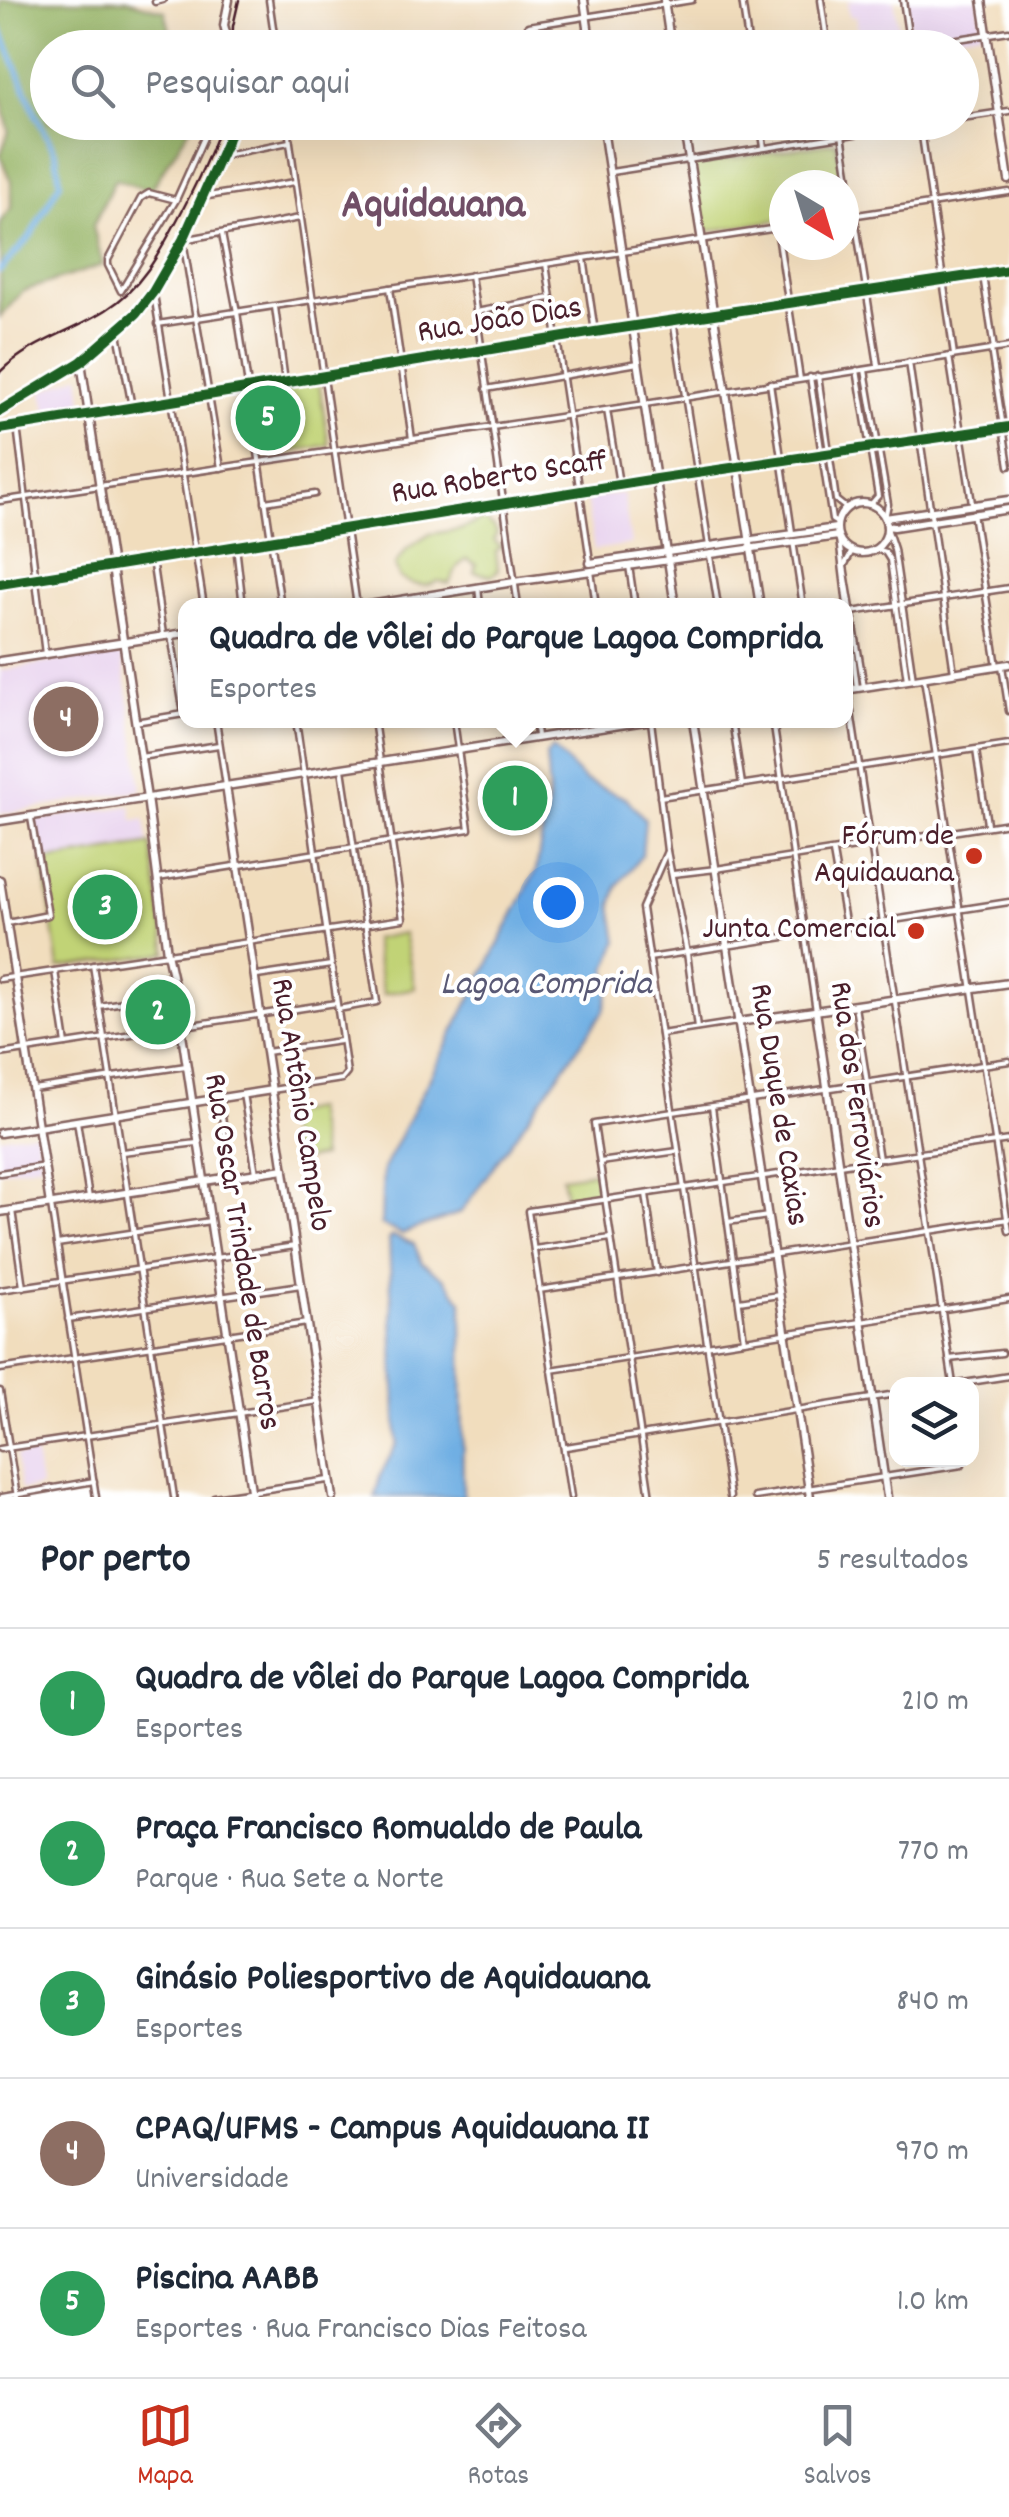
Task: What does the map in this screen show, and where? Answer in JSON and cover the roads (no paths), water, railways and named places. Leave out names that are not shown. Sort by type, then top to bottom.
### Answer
[{"type":"main road","points":[[225,30],[229,0]]},
{"type":"main road","points":[[584,0],[588,30]]},
{"type":"main road","points":[[982,0],[1009,180]]},
{"type":"main road","points":[[664,2],[668,30]]},
{"type":"main road","points":[[0,411],[81,362],[136,314],[183,240],[226,140]]},
{"type":"main road","points":[[605,140],[674,598]]},
{"type":"main road","points":[[686,140],[759,598]]},
{"type":"main road","name":"Rua Oscar Trindade de Barros","points":[[81,362],[251,1494]]},
{"type":"main road","points":[[886,524],[931,511],[1009,500]]},
{"type":"main road","points":[[837,532],[846,508],[858,503],[871,504],[886,524],[894,527],[1009,509]]},
{"type":"main road","points":[[837,532],[852,551],[860,553],[882,544],[886,524]]},
{"type":"main road","points":[[411,598],[591,567],[837,532]]},
{"type":"main road","points":[[591,567],[629,565],[668,556]]},
{"type":"main road","points":[[0,661],[178,634]]},
{"type":"main road","points":[[853,689],[1002,665]]},
{"type":"main road","points":[[0,821],[589,728]]},
{"type":"main road","name":"Rua Duque de Caxias","points":[[694,728],[810,1493]]},
{"type":"main road","name":"Rua Antônio Campelo","points":[[226,786],[334,1497]]},
{"type":"main road","points":[[0,880],[7,923],[5,939],[15,976],[50,1204]]},
{"type":"main road","points":[[738,1022],[1009,983]]},
{"type":"main road","name":"Rua dos Ferroviários","points":[[816,1011],[887,1497]]},
{"type":"main road","points":[[0,1133],[272,1090]]},
{"type":"main road","points":[[0,1212],[284,1169]]},
{"type":"street","points":[[155,2],[163,0]]},
{"type":"street","points":[[270,0],[274,30]]},
{"type":"street","points":[[528,26],[692,0]]},
{"type":"street","points":[[742,0],[746,30]]},
{"type":"street","points":[[821,0],[825,30]]},
{"type":"street","points":[[903,0],[907,30]]},
{"type":"street","points":[[979,36],[1009,32]]},
{"type":"street","points":[[979,115],[1009,111]]},
{"type":"street","points":[[176,200],[149,193],[141,198],[108,260],[121,291],[176,200],[202,140]]},
{"type":"street","points":[[763,140],[764,148]]},
{"type":"street","points":[[610,172],[816,140]]},
{"type":"street","points":[[843,140],[847,170]]},
{"type":"street","points":[[923,140],[961,434],[985,592],[1009,711]]},
{"type":"street","points":[[220,156],[289,142],[359,598]]},
{"type":"street","points":[[202,197],[295,182]]},
{"type":"street","points":[[859,215],[1009,192]]},
{"type":"street","points":[[221,468],[183,240],[300,218]]},
{"type":"street","points":[[158,324],[769,229]]},
{"type":"street","points":[[222,234],[279,598]]},
{"type":"street","points":[[859,247],[879,367]]},
{"type":"street","points":[[584,258],[595,332]]},
{"type":"street","points":[[785,260],[800,379]]},
{"type":"street","points":[[546,264],[595,598]]},
{"type":"street","name":"Rua João Dias","points":[[0,429],[556,338],[1009,270]]},
{"type":"street","points":[[982,274],[1009,466]]},
{"type":"street","points":[[471,275],[517,598]]},
{"type":"street","points":[[390,288],[412,439]]},
{"type":"street","points":[[153,292],[203,598]]},
{"type":"street","points":[[476,312],[550,298]]},
{"type":"street","points":[[275,306],[286,382]]},
{"type":"street","points":[[673,320],[717,598]]},
{"type":"street","points":[[118,332],[132,407]]},
{"type":"street","points":[[0,500],[1009,346]]},
{"type":"street","points":[[486,389],[638,362]]},
{"type":"street","points":[[909,362],[954,673]]},
{"type":"street","points":[[865,369],[888,504],[886,524],[892,536],[910,680]]},
{"type":"street","points":[[856,370],[878,496],[871,504]]},
{"type":"street","points":[[818,376],[836,500],[846,508]]},
{"type":"street","points":[[810,377],[846,598]]},
{"type":"street","points":[[770,384],[802,598]]},
{"type":"street","points":[[607,410],[619,485]]},
{"type":"street","points":[[17,426],[45,654]]},
{"type":"street","name":"Rua Roberto Scaff","points":[[0,584],[1006,427]]},
{"type":"street","points":[[265,502],[315,494]]},
{"type":"street","points":[[236,546],[243,598]]},
{"type":"street","points":[[876,549],[885,552],[890,560],[899,605]]},
{"type":"street","points":[[847,598],[844,566],[852,551]]},
{"type":"street","points":[[152,560],[178,686]]},
{"type":"street","points":[[629,565],[635,598]]},
{"type":"street","points":[[478,587],[479,598]]},
{"type":"street","points":[[853,612],[1009,588]]},
{"type":"street","points":[[436,594],[436,598]]},
{"type":"street","points":[[853,642],[861,688]]},
{"type":"street","points":[[924,678],[1009,1231]]},
{"type":"street","points":[[135,722],[178,715]]},
{"type":"street","name":"Rua Antônio Campelo","points":[[217,728],[226,786]]},
{"type":"street","points":[[272,1090],[344,1077],[346,1073],[297,728]]},
{"type":"street","points":[[0,979],[403,918],[375,728]]},
{"type":"street","points":[[158,878],[469,829],[455,728]]},
{"type":"street","points":[[536,728],[538,738]]},
{"type":"street","points":[[652,728],[697,1028]]},
{"type":"street","points":[[733,728],[742,784]]},
{"type":"street","name":"Rua dos Ferroviários","points":[[774,728],[816,1011]]},
{"type":"street","points":[[853,728],[954,1377]]},
{"type":"street","points":[[660,797],[1009,744]]},
{"type":"street","points":[[140,757],[219,745]]},
{"type":"street","points":[[976,750],[987,826]]},
{"type":"street","points":[[0,1054],[260,1014],[377,1002],[342,769]]},
{"type":"street","points":[[7,923],[48,916],[31,816]]},
{"type":"street","points":[[673,874],[1009,823]]},
{"type":"street","points":[[668,851],[642,908],[730,1497]]},
{"type":"street","points":[[833,851],[846,927]]},
{"type":"street","points":[[650,958],[1009,902]]},
{"type":"street","points":[[93,965],[174,1497]]},
{"type":"street","points":[[254,977],[331,965]]},
{"type":"street","points":[[54,970],[66,1044]]},
{"type":"street","points":[[99,1006],[176,994]]},
{"type":"street","points":[[855,1006],[879,1160]]},
{"type":"street","points":[[661,1034],[738,1022]]},
{"type":"street","points":[[266,1052],[342,1040]]},
{"type":"street","points":[[650,1497],[594,1124],[1009,1061]]},
{"type":"street","points":[[32,1089],[186,1066]]},
{"type":"street","points":[[243,1094],[256,1173]]},
{"type":"street","points":[[220,1098],[232,1177]]},
{"type":"street","points":[[712,1106],[744,1340]]},
{"type":"street","points":[[77,1121],[89,1198]]},
{"type":"street","points":[[571,1497],[528,1211],[1009,1140]]},
{"type":"street","points":[[122,1152],[198,1142]]},
{"type":"street","points":[[600,1162],[678,1150]]},
{"type":"street","points":[[0,1174],[44,1166]]},
{"type":"street","points":[[646,1194],[657,1272]]},
{"type":"street","points":[[50,1204],[96,1497]]},
{"type":"street","points":[[12,1210],[23,1287]]},
{"type":"street","points":[[728,1222],[768,1216]]},
{"type":"street","points":[[539,1290],[1008,1219]]},
{"type":"street","points":[[57,1244],[210,1220]]},
{"type":"street","points":[[534,1250],[611,1238]]},
{"type":"street","points":[[0,1290],[295,1246]]},
{"type":"street","points":[[68,1319],[301,1285]]},
{"type":"street","points":[[739,1301],[780,1295]]},
{"type":"street","points":[[551,1370],[1009,1299]]},
{"type":"street","points":[[0,1368],[307,1323]]},
{"type":"street","points":[[950,1360],[1002,1353]]},
{"type":"street","points":[[979,1380],[1009,1376]]},
{"type":"street","points":[[0,1390],[16,1496]]},
{"type":"street","points":[[564,1448],[889,1395]]},
{"type":"street","points":[[0,1450],[319,1401]]},
{"type":"street","points":[[0,1469],[12,1467]]},
{"type":"street","points":[[756,1497],[810,1493],[936,1467]]},
{"type":"street","points":[[2,1497],[94,1480]]},
{"type":"street","points":[[214,1497],[331,1480]]},
{"type":"water","name":"Lagoa Comprida","points":[[553,748],[585,781],[626,798],[645,819],[642,855],[618,885],[612,905],[618,941],[607,969],[610,986],[604,1011],[461,1212],[402,1234],[381,1225],[383,1169],[536,871],[549,793],[546,755]]},
{"type":"water","points":[[393,1236],[414,1244],[422,1263],[445,1279],[462,1301],[463,1497],[375,1497],[380,1476],[397,1443],[389,1239]]},
{"type":"waterway","points":[[0,28],[30,100]]},
{"type":"waterway","points":[[0,270],[30,237],[60,182],[56,154],[49,140]]},
{"type":"railway","points":[[233,30],[239,0]]},
{"type":"railway","points":[[0,372],[37,345],[106,310],[132,289],[176,222],[214,140]]},
{"type":"place","name":"Piscina AABB","points":[[268,418]]},
{"type":"place","name":"CPAQ/UFMS - Campus Aquidauana II","points":[[66,719]]},
{"type":"place","name":"Quadra de vôlei do Parque Lagoa Comprida","points":[[515,798]]},
{"type":"place","name":"Fórum de Aquidauana","points":[[974,856]]},
{"type":"place","name":"Ginásio Poliesportivo de Aquidauana","points":[[105,907]]},
{"type":"place","name":"Junta Comercial","points":[[916,931]]},
{"type":"place","name":"Praça Francisco Romualdo de Paula","points":[[158,1012]]},
{"type":"district","name":"Aquidauana","points":[[433,208]]}]
